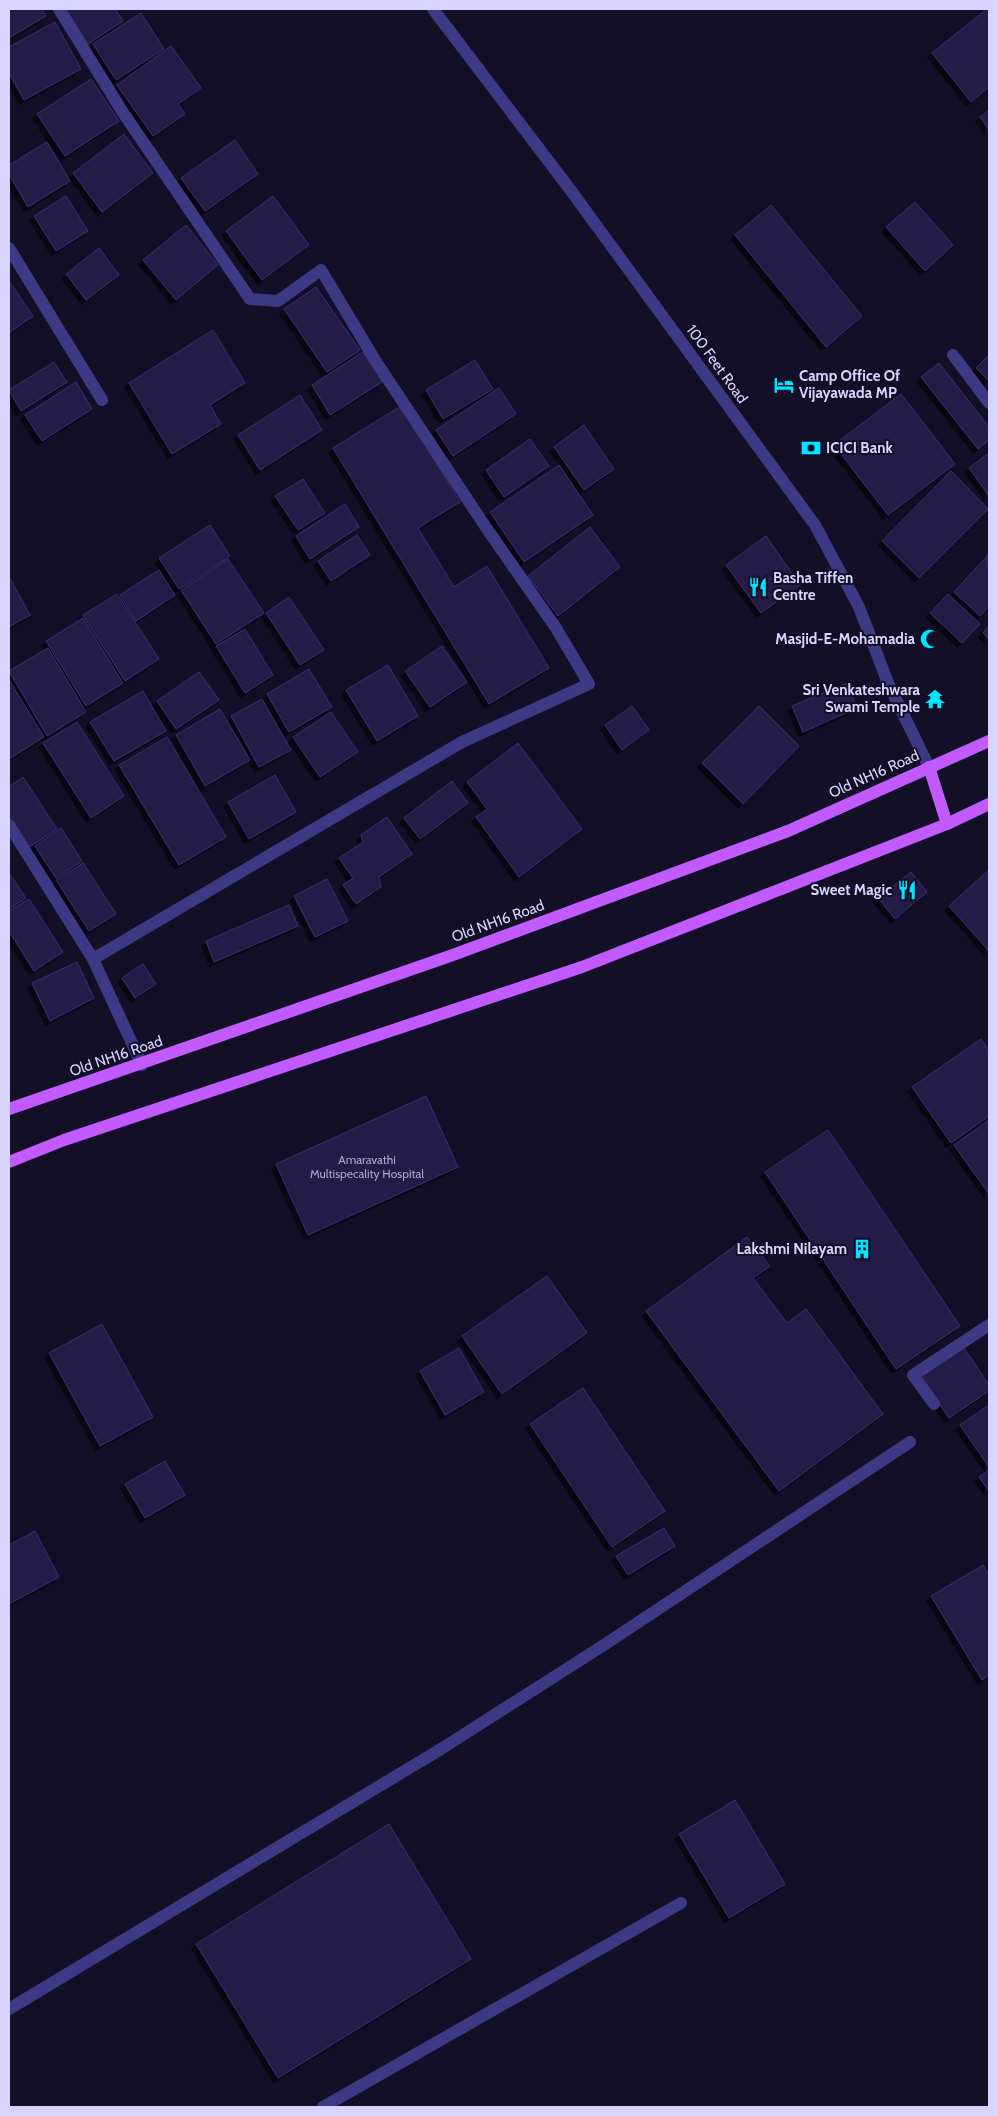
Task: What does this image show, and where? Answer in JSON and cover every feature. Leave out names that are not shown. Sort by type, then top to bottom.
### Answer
[{"type":"main road","name":"Old NH16 Road","points":[[9,1109],[142,1065],[450,956],[788,831],[989,741]]},
{"type":"main road","points":[[930,767],[947,824]]},
{"type":"main road","points":[[9,1162],[64,1140],[582,967],[947,824],[989,804]]},
{"type":"street","points":[[59,9],[122,111],[250,299],[278,301],[321,270],[375,360],[485,526],[556,628],[588,684],[462,742],[93,959]]},
{"type":"street","name":"100 Feet Road","points":[[433,9],[569,188],[814,525],[859,607],[888,683],[930,767]]},
{"type":"street","points":[[9,248],[102,400]]},
{"type":"street","points":[[953,355],[989,403]]},
{"type":"street","points":[[9,827],[93,959],[142,1065]]},
{"type":"street","points":[[934,1404],[913,1374],[989,1325]]},
{"type":"street","points":[[9,2009],[441,1749],[604,1645],[910,1442]]},
{"type":"street","points":[[323,2107],[681,1903]]},
{"type":"building","points":[[9,9],[42,9],[46,16],[9,38]]},
{"type":"building","points":[[66,9],[115,9],[123,21],[88,44]]},
{"type":"building","points":[[989,9],[989,87],[971,102],[932,53]]},
{"type":"building","points":[[141,13],[164,49],[116,80],[93,44]]},
{"type":"building","points":[[55,22],[81,69],[24,100],[9,73],[9,47]]},
{"type":"building","points":[[171,46],[201,88],[178,104],[185,114],[153,136],[117,85]]},
{"type":"building","points":[[91,79],[119,121],[65,156],[37,114]]},
{"type":"building","points":[[989,110],[989,130],[980,117]]},
{"type":"building","points":[[124,134],[153,173],[102,212],[73,173]]},
{"type":"building","points":[[235,140],[258,174],[205,211],[181,178]]},
{"type":"building","points":[[47,142],[70,181],[28,207],[9,174],[9,165]]},
{"type":"building","points":[[66,196],[88,231],[56,251],[34,216]]},
{"type":"building","points":[[273,196],[309,245],[262,280],[226,231]]},
{"type":"building","points":[[915,202],[953,245],[925,271],[886,227]]},
{"type":"building","points":[[771,205],[862,316],[826,347],[735,235]]},
{"type":"building","points":[[186,225],[218,265],[176,300],[143,260]]},
{"type":"building","points":[[99,248],[119,275],[86,300],[66,274]]},
{"type":"building","points":[[9,281],[33,316],[9,333]]},
{"type":"building","points":[[316,287],[360,350],[327,372],[284,309]]},
{"type":"building","points":[[213,330],[245,383],[210,405],[221,424],[172,454],[129,383]]},
{"type":"building","points":[[363,352],[382,382],[330,415],[312,385]]},
{"type":"building","points":[[989,355],[989,381],[976,368]]},
{"type":"building","points":[[475,360],[493,389],[443,419],[426,390]]},
{"type":"building","points":[[54,362],[67,382],[21,411],[9,390]]},
{"type":"building","points":[[939,363],[989,427],[989,440],[978,449],[921,377]]},
{"type":"building","points":[[76,382],[92,409],[42,441],[25,415]]},
{"type":"building","points":[[499,388],[516,414],[453,456],[436,430]]},
{"type":"building","points":[[901,394],[955,464],[888,515],[834,445]]},
{"type":"building","points":[[300,395],[322,430],[260,470],[238,435]]},
{"type":"building","points":[[401,406],[460,502],[418,528],[454,587],[487,566],[549,668],[489,704],[333,448]]},
{"type":"building","points":[[584,425],[614,469],[584,490],[554,447]]},
{"type":"building","points":[[530,439],[549,466],[504,497],[486,470]]},
{"type":"building","points":[[989,453],[989,496],[969,468]]},
{"type":"building","points":[[559,465],[593,515],[524,562],[490,512]]},
{"type":"building","points":[[951,471],[988,509],[919,578],[882,541]]},
{"type":"building","points":[[303,479],[325,513],[298,530],[275,496]]},
{"type":"building","points":[[345,504],[359,527],[310,559],[296,536]]},
{"type":"building","points":[[210,525],[230,556],[179,589],[159,558]]},
{"type":"building","points":[[590,527],[620,567],[558,616],[528,576]]},
{"type":"building","points":[[357,535],[370,555],[331,581],[318,561]]},
{"type":"building","points":[[766,536],[800,585],[761,613],[726,565]]},
{"type":"building","points":[[988,555],[989,606],[980,616],[954,592]]},
{"type":"building","points":[[228,559],[264,613],[216,644],[181,590]]},
{"type":"building","points":[[159,570],[175,595],[136,621],[120,595]]},
{"type":"building","points":[[9,577],[30,615],[9,627]]},
{"type":"building","points":[[117,594],[159,659],[125,681],[83,615]]},
{"type":"building","points":[[948,594],[980,624],[962,643],[930,613]]},
{"type":"building","points":[[289,597],[324,650],[300,665],[266,613]]},
{"type":"building","points":[[83,618],[123,683],[86,706],[46,641]]},
{"type":"building","points":[[989,626],[989,639],[983,633]]},
{"type":"building","points":[[245,629],[273,675],[245,693],[216,646]]},
{"type":"building","points":[[442,646],[467,682],[430,707],[405,671]]},
{"type":"building","points":[[48,648],[86,712],[47,736],[9,671]]},
{"type":"building","points":[[388,665],[418,716],[377,741],[346,690]]},
{"type":"building","points":[[309,669],[332,707],[289,732],[267,694]]},
{"type":"building","points":[[199,672],[219,700],[176,729],[157,701]]},
{"type":"building","points":[[9,680],[44,737],[9,759]]},
{"type":"building","points":[[847,683],[857,708],[803,732],[792,706]]},
{"type":"building","points":[[143,691],[166,731],[114,761],[90,722]]},
{"type":"building","points":[[262,699],[291,750],[259,767],[231,716]]},
{"type":"building","points":[[632,706],[649,730],[622,750],[605,725]]},
{"type":"building","points":[[759,706],[799,746],[743,804],[702,763]]},
{"type":"building","points":[[220,709],[250,760],[205,786],[176,735]]},
{"type":"building","points":[[331,712],[358,752],[320,777],[293,737]]},
{"type":"building","points":[[77,722],[124,796],[91,818],[43,743]]},
{"type":"building","points":[[167,737],[226,837],[179,865],[119,765]]},
{"type":"building","points":[[518,743],[582,829],[519,877],[476,817],[487,809],[467,782]]},
{"type":"building","points":[[275,775],[296,812],[249,839],[228,802]]},
{"type":"building","points":[[23,777],[57,829],[28,848],[9,817],[9,787]]},
{"type":"building","points":[[452,781],[468,803],[420,839],[404,818]]},
{"type":"building","points":[[387,817],[412,854],[379,877],[381,887],[356,904],[343,885],[353,878],[339,858],[363,842],[361,835]]},
{"type":"building","points":[[61,828],[82,861],[56,878],[35,846]]},
{"type":"building","points":[[83,863],[116,914],[89,931],[56,880]]},
{"type":"building","points":[[989,870],[989,951],[949,906]]},
{"type":"building","points":[[911,872],[927,892],[895,919],[878,898]]},
{"type":"building","points":[[9,873],[26,898],[9,909]]},
{"type":"building","points":[[327,879],[348,921],[315,937],[294,896]]},
{"type":"building","points":[[29,899],[63,952],[34,971],[9,931],[9,911]]},
{"type":"building","points":[[289,905],[298,926],[214,962],[206,941]]},
{"type":"building","points":[[77,962],[94,998],[50,1021],[32,983]]},
{"type":"building","points":[[143,964],[156,984],[135,998],[122,978]]},
{"type":"building","points":[[981,1039],[989,1051],[989,1116],[951,1143],[912,1087]]},
{"type":"building","points":[[426,1096],[458,1167],[308,1235],[276,1164]]},
{"type":"building","points":[[989,1120],[989,1194],[954,1145]]},
{"type":"building","name":"Lakshmi Nilayam","points":[[828,1130],[960,1326],[896,1369],[765,1172]]},
{"type":"building","points":[[747,1237],[770,1266],[753,1278],[787,1323],[806,1309],[883,1414],[779,1491],[646,1311]]},
{"type":"building","points":[[547,1276],[587,1333],[502,1394],[462,1336]]},
{"type":"building","points":[[102,1324],[153,1417],[100,1446],[49,1353]]},
{"type":"building","points":[[459,1348],[484,1392],[445,1415],[420,1371]]},
{"type":"building","points":[[964,1348],[989,1385],[989,1391],[949,1418],[921,1377]]},
{"type":"building","points":[[583,1388],[665,1511],[612,1547],[530,1424]]},
{"type":"building","points":[[989,1405],[989,1467],[960,1425]]},
{"type":"building","points":[[165,1461],[185,1495],[145,1518],[125,1484]]},
{"type":"building","points":[[989,1470],[989,1491],[979,1477]]},
{"type":"building","points":[[664,1528],[675,1546],[628,1575],[616,1556]]},
{"type":"building","points":[[35,1531],[59,1577],[9,1604],[9,1545]]},
{"type":"building","points":[[983,1565],[989,1575],[989,1675],[982,1680],[931,1596]]},
{"type":"building","points":[[735,1800],[785,1884],[729,1918],[679,1834]]},
{"type":"building","points":[[389,1824],[471,1959],[278,2078],[196,1944]]},
{"type":"place","name":"Camp Office Of Vijayawada MP","points":[[784,385]]},
{"type":"place","name":"ICICI Bank","points":[[811,448]]},
{"type":"place","name":"Basha Tiffen Centre","points":[[758,587]]},
{"type":"place","name":"Masjid-E-Mohamadia","points":[[930,639]]},
{"type":"place","name":"Sri Venkateshwara Swami Temple","points":[[935,699]]},
{"type":"place","name":"Sweet Magic","points":[[907,890]]},
{"type":"place","name":"Lakshmi Nilayam","points":[[862,1249]]}]
